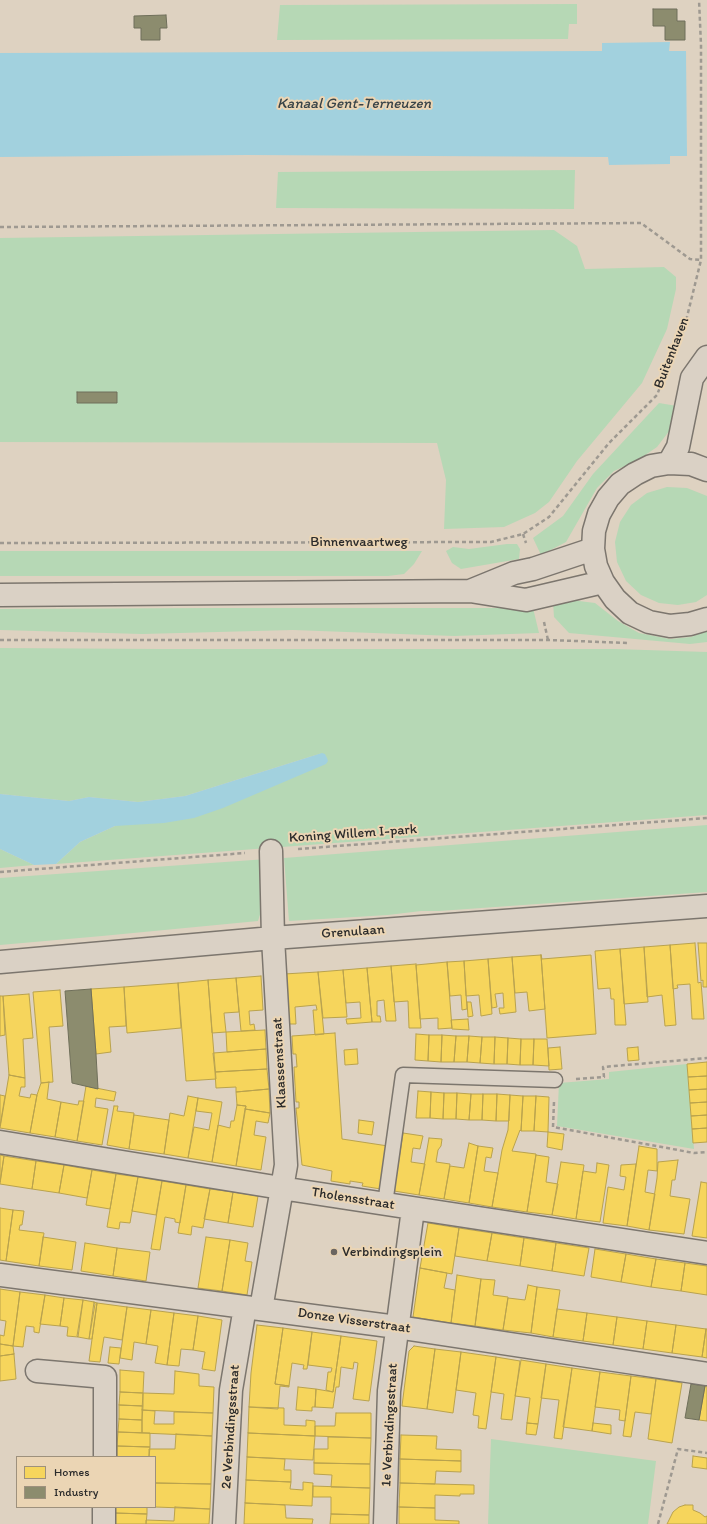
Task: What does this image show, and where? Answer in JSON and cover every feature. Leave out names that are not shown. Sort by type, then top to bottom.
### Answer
[{"type":"street","name":"Buitenhaven","points":[[669,463],[678,447],[692,378],[707,357]]},
{"type":"street","points":[[707,470],[691,464],[669,463],[651,466],[620,484],[608,498],[599,514],[594,531],[593,549],[596,566],[603,582],[615,599],[630,613],[649,622],[670,626],[690,624],[707,618]]},
{"type":"street","points":[[470,591],[514,572],[532,569],[593,549]]},
{"type":"street","points":[[0,595],[470,591],[526,600],[603,582]]},
{"type":"street","name":"Klaassenstraat","points":[[271,850],[273,938],[286,1165],[281,1188]]},
{"type":"street","name":"Grenulaan","points":[[0,962],[273,938],[707,906]]},
{"type":"street","name":"Tholensstraat","points":[[0,1142],[413,1209],[707,1253]]},
{"type":"street","points":[[253,1308],[281,1188]]},
{"type":"street","points":[[397,1327],[413,1209]]},
{"type":"street","name":"Donze Visserstraat","points":[[0,1274],[397,1327],[707,1374]]},
{"type":"street","name":"2e Verbindingsstraat","points":[[224,1524],[231,1390],[253,1308]]},
{"type":"street","name":"1e Verbindingsstraat","points":[[385,1524],[389,1391],[397,1327]]},
{"type":"street","points":[[37,1371],[105,1377],[105,1456]]},
{"type":"street","points":[[104,1508],[104,1524]]},
{"type":"lane","points":[[385,1204],[403,1075],[555,1080]]},
{"type":"path","name":"Buitenhaven","points":[[669,363],[684,329],[701,260],[701,46],[699,0]]},
{"type":"path","points":[[0,227],[641,223],[690,259],[701,260]]},
{"type":"path","name":"Buitenhaven","points":[[657,395],[666,370]]},
{"type":"path","name":"Binnenvaartweg","points":[[0,543],[491,542],[523,534],[549,517],[609,443],[657,395]]},
{"type":"path","points":[[0,640],[548,640],[636,644]]},
{"type":"path","name":"Koning Willem I-park","points":[[0,872],[271,850],[707,818]]},
{"type":"path","points":[[707,1058],[604,1067],[604,1076],[555,1080],[553,1127],[694,1153],[707,1152]]},
{"type":"path","points":[[658,1524],[678,1449],[707,1453]]},
{"type":"green space","points":[[577,4],[577,24],[569,24],[568,39],[277,40],[280,5]]},
{"type":"green space","points":[[575,170],[574,209],[276,208],[278,172]]},
{"type":"green space","points":[[554,230],[577,246],[585,269],[664,267],[676,277],[676,289],[667,329],[642,383],[577,461],[549,502],[535,513],[504,527],[444,529],[446,480],[437,443],[0,442],[0,238]]},
{"type":"green space","points":[[659,403],[677,406],[670,430],[657,447],[638,460],[614,471],[597,488],[566,542],[541,555],[533,538],[563,516],[593,474]]},
{"type":"green space","points":[[667,487],[687,488],[707,496],[707,595],[696,602],[678,605],[659,603],[641,595],[626,581],[617,562],[615,542],[620,522],[631,505],[647,493]]},
{"type":"green space","points":[[517,544],[520,549],[519,559],[461,569],[452,563],[446,551],[453,547],[469,549]]},
{"type":"green space","points":[[0,551],[422,551],[414,564],[404,574],[388,576],[0,576]]},
{"type":"green space","points":[[571,600],[595,603],[618,621],[639,633],[670,639],[691,637],[707,631],[707,642],[690,644],[569,633],[554,617],[553,602]]},
{"type":"green space","points":[[533,608],[539,633],[454,636],[293,630],[142,634],[0,630],[0,609]]},
{"type":"green space","points":[[0,648],[615,649],[707,652],[707,815],[56,864],[80,842],[115,826],[322,753],[185,796],[138,802],[89,797],[69,801],[0,794]]},
{"type":"green space","points":[[707,825],[707,892],[289,921],[284,858]]},
{"type":"green space","points":[[0,849],[34,865],[0,868]]},
{"type":"green space","points":[[267,859],[269,886],[258,921],[0,945],[0,878]]},
{"type":"green space","points":[[687,1064],[694,1149],[557,1126],[559,1083],[609,1079],[609,1072]]},
{"type":"green space","points":[[491,1439],[656,1461],[648,1524],[488,1524]]},
{"type":"water","name":"Kanaal Gent-Terneuzen","points":[[670,42],[669,51],[707,51],[707,156],[670,156],[670,164],[609,165],[608,157],[248,155],[0,157],[0,53],[602,51],[602,43]]},
{"type":"water","points":[[322,753],[325,754],[327,758],[328,761],[326,764],[223,808],[194,818],[164,823],[115,826],[80,842],[56,864],[34,865],[0,849],[0,794],[69,801],[89,797],[138,802],[185,796]]},
{"type":"pier","points":[[686,49],[707,49],[707,158],[687,158]]},
{"type":"building: Homes","points":[[695,943],[698,983],[701,982],[704,1019],[692,1019],[690,984],[677,985],[678,988],[673,989],[670,945]]},
{"type":"building: Homes","points":[[698,943],[707,943],[707,987],[703,987],[703,980],[701,981]]},
{"type":"building: Homes","points":[[670,945],[676,1025],[665,1026],[662,995],[647,997],[644,947]]},
{"type":"building: Homes","points":[[644,947],[648,1002],[624,1004],[620,949]]},
{"type":"building: Homes","points":[[620,949],[626,1025],[615,1025],[614,999],[611,999],[610,988],[598,989],[595,951]]},
{"type":"building: Homes","points":[[541,955],[542,959],[591,955],[596,1034],[547,1038]]},
{"type":"building: Homes","points":[[541,955],[545,1009],[529,1011],[527,992],[515,993],[512,957]]},
{"type":"building: Homes","points":[[512,957],[516,1012],[500,1014],[499,1008],[504,1008],[503,993],[495,994],[497,1007],[492,1008],[488,959]]},
{"type":"building: Homes","points":[[488,959],[492,1014],[481,1016],[479,995],[466,996],[464,961]]},
{"type":"building: Homes","points":[[464,961],[467,1009],[462,1010],[461,995],[450,996],[447,962]]},
{"type":"building: Homes","points":[[447,962],[452,1028],[438,1029],[438,1018],[420,1019],[416,965]]},
{"type":"building: Homes","points":[[416,964],[421,1028],[409,1028],[408,1001],[394,1002],[391,966]]},
{"type":"building: Homes","points":[[391,966],[396,1021],[386,1021],[384,1000],[377,1001],[377,1016],[380,1016],[381,1022],[372,1022],[367,968]]},
{"type":"building: Homes","points":[[367,968],[372,1022],[347,1024],[346,1019],[361,1018],[360,1002],[346,1003],[343,970]]},
{"type":"building: Homes","points":[[343,970],[347,1017],[323,1018],[318,972]]},
{"type":"building: Homes","points":[[318,972],[324,1034],[315,1035],[313,1010],[317,1010],[316,1005],[295,1007],[296,1024],[287,1024],[284,974]]},
{"type":"building: Homes","points":[[261,976],[263,1010],[249,1011],[250,1025],[254,1024],[255,1030],[241,1031],[236,978]]},
{"type":"building: Homes","points":[[236,978],[239,1012],[224,1013],[226,1032],[212,1033],[208,980]]},
{"type":"building: Homes","points":[[208,980],[216,1079],[186,1081],[178,983]]},
{"type":"building: Homes","points":[[178,983],[181,1028],[127,1033],[124,987]]},
{"type":"building: Homes","points":[[124,987],[126,1026],[109,1027],[111,1052],[96,1054],[91,989]]},
{"type":"building: Homes","points":[[60,990],[63,1026],[49,1027],[53,1082],[41,1083],[33,992]]},
{"type":"building: Homes","points":[[29,994],[33,1038],[23,1039],[25,1078],[9,1075],[3,996]]},
{"type":"building: Homes","points":[[0,996],[3,996],[5,1035],[0,1036]]},
{"type":"building: Homes","points":[[467,1002],[471,1002],[473,1016],[468,1017]]},
{"type":"building: Homes","points":[[468,1019],[469,1030],[452,1029],[451,1020]]},
{"type":"building: Homes","points":[[265,1030],[266,1049],[227,1052],[226,1032]]},
{"type":"building: Homes","points":[[335,1033],[342,1139],[388,1146],[381,1189],[362,1186],[363,1183],[350,1181],[350,1184],[331,1181],[332,1171],[302,1165],[296,1108],[299,1108],[299,1102],[296,1102],[294,1067],[297,1067],[296,1054],[293,1054],[292,1036]]},
{"type":"building: Homes","points":[[416,1034],[429,1035],[428,1061],[415,1060]]},
{"type":"building: Homes","points":[[429,1035],[442,1035],[441,1062],[428,1061]]},
{"type":"building: Homes","points":[[442,1035],[456,1036],[454,1062],[441,1062]]},
{"type":"building: Homes","points":[[456,1036],[469,1036],[467,1062],[454,1062]]},
{"type":"building: Homes","points":[[469,1036],[482,1037],[480,1063],[467,1062]]},
{"type":"building: Homes","points":[[482,1037],[495,1037],[494,1064],[480,1063]]},
{"type":"building: Homes","points":[[495,1037],[508,1038],[507,1064],[494,1064]]},
{"type":"building: Homes","points":[[508,1038],[521,1039],[520,1065],[507,1064]]},
{"type":"building: Homes","points":[[521,1039],[534,1039],[533,1065],[520,1065]]},
{"type":"building: Homes","points":[[534,1039],[547,1039],[549,1066],[533,1065]]},
{"type":"building: Homes","points":[[560,1047],[562,1069],[549,1070],[548,1048]]},
{"type":"building: Homes","points":[[638,1047],[639,1060],[628,1061],[627,1048]]},
{"type":"building: Homes","points":[[266,1049],[267,1069],[215,1072],[213,1053]]},
{"type":"building: Homes","points":[[357,1049],[358,1064],[345,1065],[344,1050]]},
{"type":"building: Homes","points":[[707,1062],[707,1076],[688,1077],[687,1064]]},
{"type":"building: Homes","points":[[267,1069],[269,1089],[236,1092],[236,1087],[216,1088],[215,1072]]},
{"type":"building: Homes","points":[[9,1075],[25,1078],[25,1087],[21,1087],[19,1096],[30,1098],[31,1094],[37,1095],[30,1133],[0,1128]]},
{"type":"building: Homes","points":[[707,1076],[707,1089],[689,1090],[688,1077]]},
{"type":"building: Homes","points":[[49,1082],[47,1099],[61,1102],[55,1137],[30,1133],[37,1095],[41,1083]]},
{"type":"building: Homes","points":[[86,1086],[116,1092],[114,1101],[96,1098],[95,1107],[108,1109],[102,1145],[77,1141]]},
{"type":"building: Homes","points":[[269,1089],[270,1113],[245,1109],[246,1106],[237,1105],[236,1092]]},
{"type":"building: Homes","points":[[707,1089],[707,1102],[690,1103],[689,1090]]},
{"type":"building: Homes","points":[[418,1091],[431,1092],[430,1118],[416,1118]]},
{"type":"building: Homes","points":[[431,1092],[444,1093],[443,1119],[430,1118]]},
{"type":"building: Homes","points":[[444,1093],[457,1093],[456,1119],[443,1119]]},
{"type":"building: Homes","points":[[457,1093],[471,1094],[469,1120],[456,1119]]},
{"type":"building: Homes","points":[[471,1094],[483,1094],[482,1120],[469,1120]]},
{"type":"building: Homes","points":[[483,1094],[497,1094],[496,1121],[482,1120]]},
{"type":"building: Homes","points":[[497,1094],[510,1095],[509,1121],[496,1121]]},
{"type":"building: Homes","points":[[0,1095],[5,1096],[0,1126]]},
{"type":"building: Homes","points":[[510,1095],[523,1096],[521,1131],[520,1130],[512,1151],[536,1154],[527,1212],[492,1207],[502,1150],[508,1130]]},
{"type":"building: Homes","points":[[188,1096],[198,1098],[188,1158],[164,1154],[170,1113],[184,1116]]},
{"type":"building: Homes","points":[[523,1096],[536,1096],[534,1131],[521,1131]]},
{"type":"building: Homes","points":[[536,1096],[549,1097],[548,1132],[534,1131]]},
{"type":"building: Homes","points":[[198,1098],[222,1102],[212,1162],[188,1158],[194,1127],[209,1130],[212,1113],[196,1111]]},
{"type":"building: Homes","points":[[79,1101],[84,1101],[77,1141],[55,1137],[61,1102],[78,1105]]},
{"type":"building: Homes","points":[[707,1102],[707,1115],[691,1116],[690,1103]]},
{"type":"building: Homes","points":[[237,1105],[246,1106],[236,1166],[212,1162],[218,1125],[230,1128],[231,1121],[234,1121]]},
{"type":"building: Homes","points":[[114,1106],[118,1106],[117,1111],[134,1113],[129,1149],[107,1145]]},
{"type":"building: Homes","points":[[245,1109],[270,1113],[268,1123],[256,1121],[254,1135],[266,1137],[261,1170],[236,1166]]},
{"type":"building: Homes","points":[[134,1115],[169,1120],[164,1154],[129,1149]]},
{"type":"building: Homes","points":[[707,1115],[707,1128],[692,1129],[691,1116]]},
{"type":"building: Homes","points":[[359,1120],[374,1122],[372,1135],[358,1133]]},
{"type":"building: Homes","points":[[707,1128],[707,1142],[693,1143],[692,1129]]},
{"type":"building: Homes","points":[[548,1132],[564,1134],[562,1150],[547,1147]]},
{"type":"building: Homes","points":[[403,1133],[423,1136],[420,1149],[413,1148],[411,1162],[425,1164],[419,1195],[394,1191]]},
{"type":"building: Homes","points":[[429,1138],[442,1139],[436,1162],[450,1164],[444,1199],[419,1195]]},
{"type":"building: Homes","points":[[469,1143],[478,1146],[469,1203],[444,1199],[450,1166],[464,1168]]},
{"type":"building: Homes","points":[[478,1146],[493,1148],[491,1158],[486,1157],[484,1171],[498,1173],[492,1207],[469,1203]]},
{"type":"building: Homes","points":[[639,1146],[657,1149],[657,1171],[648,1170],[645,1192],[655,1194],[649,1230],[627,1226]]},
{"type":"building: Homes","points":[[0,1155],[4,1156],[0,1182]]},
{"type":"building: Homes","points":[[536,1155],[549,1157],[546,1182],[558,1184],[552,1215],[527,1212]]},
{"type":"building: Homes","points":[[4,1156],[36,1161],[32,1189],[0,1184]]},
{"type":"building: Homes","points":[[678,1160],[675,1180],[672,1180],[670,1196],[690,1199],[684,1234],[649,1230],[658,1162]]},
{"type":"building: Homes","points":[[36,1161],[64,1165],[59,1193],[32,1189]]},
{"type":"building: Homes","points":[[561,1162],[584,1165],[576,1219],[552,1215]]},
{"type":"building: Homes","points":[[597,1163],[609,1165],[600,1222],[576,1219],[583,1171],[596,1173]]},
{"type":"building: Homes","points":[[636,1164],[627,1226],[603,1223],[608,1187],[624,1190],[626,1177],[620,1176],[621,1165]]},
{"type":"building: Homes","points":[[64,1165],[92,1170],[87,1198],[59,1193]]},
{"type":"building: Homes","points":[[92,1170],[116,1174],[110,1209],[86,1205]]},
{"type":"building: Homes","points":[[116,1174],[138,1177],[130,1223],[120,1222],[119,1229],[107,1227]]},
{"type":"building: Homes","points":[[138,1177],[162,1181],[156,1215],[132,1211]]},
{"type":"building: Homes","points":[[162,1181],[186,1185],[180,1223],[175,1222],[175,1219],[165,1217],[160,1250],[151,1249]]},
{"type":"building: Homes","points":[[701,1182],[707,1183],[707,1238],[692,1236]]},
{"type":"building: Homes","points":[[186,1185],[210,1189],[203,1228],[192,1226],[191,1235],[178,1233]]},
{"type":"building: Homes","points":[[210,1189],[233,1192],[228,1223],[204,1219]]},
{"type":"building: Homes","points":[[233,1192],[258,1196],[253,1227],[228,1223]]},
{"type":"building: Homes","points":[[0,1208],[13,1210],[6,1261],[0,1260]]},
{"type":"building: Homes","points":[[13,1210],[24,1211],[22,1225],[20,1225],[19,1230],[44,1233],[39,1266],[6,1261]]},
{"type":"building: Homes","points":[[428,1223],[459,1228],[452,1274],[420,1268]]},
{"type":"building: Homes","points":[[459,1228],[492,1233],[487,1261],[455,1256]]},
{"type":"building: Homes","points":[[492,1233],[524,1238],[520,1266],[487,1261]]},
{"type":"building: Homes","points":[[43,1237],[76,1242],[72,1270],[39,1266]]},
{"type":"building: Homes","points":[[206,1237],[230,1240],[222,1291],[198,1288]]},
{"type":"building: Homes","points":[[524,1238],[556,1243],[552,1271],[520,1266]]},
{"type":"building: Homes","points":[[230,1240],[248,1243],[245,1261],[252,1262],[247,1295],[222,1291]]},
{"type":"building: Homes","points":[[85,1243],[117,1248],[113,1276],[81,1271]]},
{"type":"building: Homes","points":[[556,1243],[589,1248],[584,1276],[552,1271]]},
{"type":"building: Homes","points":[[117,1248],[150,1252],[146,1281],[113,1276]]},
{"type":"building: Homes","points":[[595,1249],[626,1254],[621,1282],[591,1277]]},
{"type":"building: Homes","points":[[626,1254],[656,1259],[651,1287],[621,1282]]},
{"type":"building: Homes","points":[[656,1259],[685,1263],[681,1291],[651,1287]]},
{"type":"building: Homes","points":[[685,1263],[707,1266],[707,1295],[681,1291]]},
{"type":"building: Homes","points":[[420,1268],[447,1273],[444,1288],[455,1290],[451,1323],[413,1317]]},
{"type":"building: Homes","points":[[457,1275],[481,1279],[475,1326],[451,1323]]},
{"type":"building: Homes","points":[[481,1279],[495,1280],[493,1295],[508,1297],[503,1330],[475,1326]]},
{"type":"building: Homes","points":[[528,1285],[537,1287],[531,1333],[503,1330],[508,1298],[525,1300]]},
{"type":"building: Homes","points":[[537,1287],[560,1290],[553,1337],[531,1333]]},
{"type":"building: Homes","points":[[0,1289],[20,1292],[13,1346],[0,1344],[0,1335],[4,1336],[6,1321],[0,1320]]},
{"type":"building: Homes","points":[[20,1292],[45,1295],[39,1333],[34,1332],[34,1327],[26,1326],[23,1347],[13,1346]]},
{"type":"building: Homes","points":[[45,1295],[64,1298],[60,1326],[40,1324]]},
{"type":"building: Homes","points":[[64,1298],[83,1300],[78,1337],[67,1336],[68,1327],[60,1326]]},
{"type":"building: Homes","points":[[83,1300],[94,1302],[95,1304],[89,1339],[77,1336]]},
{"type":"building: Homes","points":[[94,1302],[97,1303],[92,1339],[89,1339]]},
{"type":"building: Homes","points":[[97,1303],[127,1307],[122,1340],[104,1337],[100,1362],[89,1361]]},
{"type":"building: Homes","points":[[127,1307],[151,1310],[146,1344],[134,1342],[132,1360],[120,1358]]},
{"type":"building: Homes","points":[[557,1309],[587,1313],[583,1341],[553,1337]]},
{"type":"building: Homes","points":[[151,1310],[174,1313],[167,1365],[155,1363],[158,1346],[146,1344]]},
{"type":"building: Homes","points":[[174,1313],[198,1316],[193,1350],[181,1349],[179,1366],[167,1365]]},
{"type":"building: Homes","points":[[587,1313],[617,1317],[613,1345],[583,1341]]},
{"type":"building: Homes","points":[[198,1316],[222,1320],[215,1371],[202,1369],[205,1352],[193,1350]]},
{"type":"building: Homes","points":[[617,1317],[647,1321],[643,1349],[613,1345]]},
{"type":"building: Homes","points":[[647,1321],[676,1325],[672,1353],[643,1349]]},
{"type":"building: Homes","points":[[257,1325],[283,1328],[275,1384],[289,1387],[280,1386],[278,1409],[249,1407],[251,1373]]},
{"type":"building: Homes","points":[[676,1325],[706,1329],[702,1357],[672,1353]]},
{"type":"building: Homes","points":[[283,1328],[312,1332],[307,1369],[303,1369],[304,1365],[292,1363],[289,1386],[275,1384]]},
{"type":"building: Homes","points":[[707,1329],[707,1358],[702,1357]]},
{"type":"building: Homes","points":[[312,1332],[341,1336],[333,1392],[326,1390],[328,1372],[331,1372],[332,1368],[308,1365]]},
{"type":"building: Homes","points":[[341,1336],[377,1341],[369,1401],[353,1399],[358,1363],[354,1362],[353,1369],[341,1367],[339,1387],[336,1387],[333,1408],[315,1407],[316,1389],[333,1392]]},
{"type":"building: Homes","points":[[0,1344],[13,1346],[14,1354],[0,1356]]},
{"type":"building: Homes","points":[[414,1346],[435,1349],[427,1409],[402,1406],[409,1351]]},
{"type":"building: Homes","points":[[110,1347],[121,1348],[119,1364],[108,1363]]},
{"type":"building: Homes","points":[[435,1349],[461,1352],[453,1413],[427,1409]]},
{"type":"building: Homes","points":[[461,1352],[496,1357],[486,1429],[478,1428],[479,1416],[473,1415],[476,1393],[456,1390]]},
{"type":"building: Homes","points":[[14,1354],[16,1379],[0,1381],[0,1356]]},
{"type":"building: Homes","points":[[496,1357],[520,1361],[512,1420],[501,1419],[504,1394],[491,1392]]},
{"type":"building: Homes","points":[[521,1360],[546,1364],[538,1424],[527,1423],[530,1398],[515,1396]]},
{"type":"building: Homes","points":[[546,1364],[572,1368],[562,1439],[554,1438],[559,1400],[541,1398]]},
{"type":"building: Homes","points":[[572,1368],[600,1372],[592,1431],[563,1427]]},
{"type":"building: Homes","points":[[120,1370],[144,1372],[143,1393],[120,1392]]},
{"type":"building: Homes","points":[[175,1371],[199,1374],[199,1386],[214,1387],[213,1413],[142,1410],[143,1393],[174,1394]]},
{"type":"building: Homes","points":[[600,1372],[631,1376],[625,1421],[619,1420],[620,1410],[595,1407]]},
{"type":"building: Homes","points":[[631,1376],[656,1379],[651,1414],[635,1412],[631,1437],[623,1436]]},
{"type":"building: Homes","points":[[656,1379],[682,1383],[672,1443],[648,1439]]},
{"type":"building: Homes","points":[[705,1386],[707,1386],[707,1421],[699,1420]]},
{"type":"building: Homes","points":[[298,1387],[316,1389],[315,1407],[312,1407],[312,1411],[296,1410]]},
{"type":"building: Homes","points":[[120,1392],[143,1393],[143,1406],[119,1405]]},
{"type":"building: Homes","points":[[119,1405],[143,1406],[142,1420],[119,1419]]},
{"type":"building: Homes","points":[[249,1407],[284,1408],[284,1425],[306,1426],[306,1420],[315,1421],[315,1436],[248,1433]]},
{"type":"building: Homes","points":[[142,1410],[155,1411],[154,1424],[174,1424],[174,1412],[213,1413],[212,1436],[142,1433]]},
{"type":"building: Homes","points":[[336,1413],[371,1413],[371,1438],[315,1436],[315,1426],[335,1426]]},
{"type":"building: Homes","points":[[119,1419],[142,1420],[142,1433],[118,1432]]},
{"type":"building: Homes","points":[[527,1423],[538,1424],[536,1435],[526,1434]]},
{"type":"building: Homes","points":[[593,1423],[611,1425],[611,1434],[592,1431]]},
{"type":"building: Homes","points":[[118,1432],[150,1433],[150,1447],[117,1446]]},
{"type":"building: Homes","points":[[248,1433],[315,1436],[313,1460],[247,1457]]},
{"type":"building: Homes","points":[[176,1434],[212,1436],[211,1484],[156,1483],[156,1456],[149,1456],[149,1449],[175,1449]]},
{"type":"building: Homes","points":[[401,1435],[437,1436],[436,1449],[461,1450],[461,1461],[400,1459]]},
{"type":"building: Homes","points":[[328,1437],[371,1438],[370,1464],[314,1463],[314,1449],[328,1449]]},
{"type":"building: Homes","points":[[117,1446],[150,1447],[149,1456],[117,1456]]},
{"type":"building: Homes","points":[[693,1456],[707,1458],[707,1469],[692,1467]]},
{"type":"building: Homes","points":[[247,1457],[285,1459],[284,1470],[291,1470],[291,1482],[246,1480]]},
{"type":"building: Homes","points":[[400,1459],[461,1461],[461,1472],[436,1471],[435,1484],[400,1483]]},
{"type":"building: Homes","points":[[314,1463],[370,1464],[370,1488],[331,1487],[332,1475],[314,1474]]},
{"type":"building: Homes","points":[[246,1480],[291,1482],[290,1489],[303,1490],[303,1482],[313,1483],[312,1506],[245,1503]]},
{"type":"building: Homes","points":[[156,1483],[211,1484],[210,1509],[156,1507]]},
{"type":"building: Homes","points":[[400,1483],[474,1485],[474,1494],[460,1494],[460,1496],[435,1495],[435,1508],[399,1507]]},
{"type":"building: Homes","points":[[313,1486],[370,1488],[369,1515],[331,1514],[331,1497],[313,1497]]},
{"type":"building: Homes","points":[[245,1503],[285,1505],[286,1518],[313,1519],[312,1524],[244,1524]]},
{"type":"building: Homes","points":[[693,1505],[693,1510],[705,1517],[707,1516],[707,1524],[667,1524],[673,1512],[679,1507]]},
{"type":"building: Homes","points":[[175,1507],[210,1509],[209,1524],[146,1524],[146,1520],[174,1521]]},
{"type":"building: Homes","points":[[399,1507],[435,1508],[435,1520],[459,1521],[459,1524],[399,1524]]},
{"type":"building: Homes","points":[[115,1508],[147,1508],[147,1514],[114,1513]]},
{"type":"building: Homes","points":[[114,1513],[147,1514],[146,1524],[114,1524]]},
{"type":"building: Homes","points":[[331,1514],[369,1515],[369,1524],[330,1524]]},
{"type":"building: Industry","points":[[653,9],[677,9],[677,21],[685,21],[685,40],[665,40],[665,26],[653,26]]},
{"type":"building: Industry","points":[[166,15],[167,28],[160,28],[160,40],[141,40],[141,28],[134,28],[134,16]]},
{"type":"building: Industry","points":[[77,392],[117,392],[117,403],[77,403]]},
{"type":"building: Industry","points":[[91,989],[98,1089],[72,1083],[65,991]]},
{"type":"building: Industry","points":[[691,1384],[705,1386],[699,1420],[685,1418]]},
{"type":"place","name":"Verbindingsplein","points":[[334,1252]]}]
